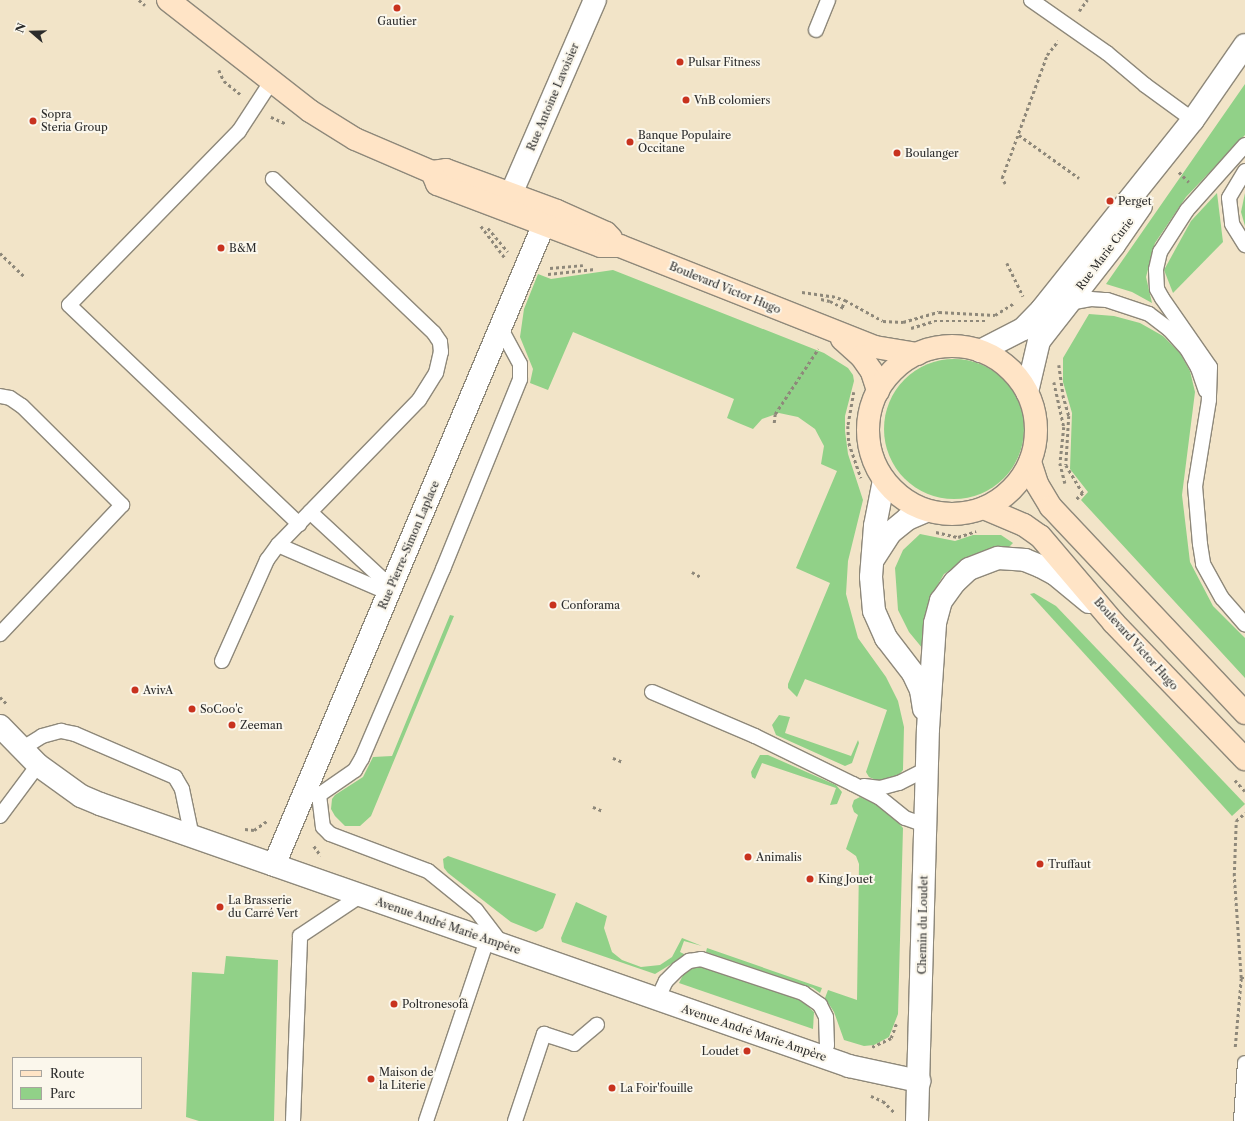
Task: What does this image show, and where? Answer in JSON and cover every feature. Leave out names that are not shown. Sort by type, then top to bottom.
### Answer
[{"type":"main road","name":"Boulevard Victor Hugo","points":[[168,0],[310,111],[355,139],[432,172],[446,170],[606,232],[620,246]]},
{"type":"main road","name":"Boulevard Victor Hugo","points":[[186,0],[239,57]]},
{"type":"main road","name":"Boulevard Victor Hugo","points":[[432,172],[437,184],[601,246],[620,246],[875,347],[917,354]]},
{"type":"main road","name":"Boulevard Victor Hugo","points":[[830,329],[861,356],[872,372],[878,391]]},
{"type":"main road","points":[[948,346],[980,351],[1012,371],[1027,392],[1036,426],[1030,462],[1011,490],[984,508],[965,514],[945,515],[926,511],[902,499],[884,480],[874,464],[869,446],[870,408],[878,391],[894,369],[917,354],[948,346]]},
{"type":"main road","points":[[1030,462],[1037,484],[1052,507],[1245,713]]},
{"type":"main road","name":"Boulevard Victor Hugo","points":[[984,508],[1024,525],[1040,536],[1114,623],[1245,759]]},
{"type":"street","name":"Rue Antoine Lavoisier","points":[[511,194],[595,0]]},
{"type":"street","name":"Rue Marie Curie","points":[[980,351],[1023,329],[1042,309],[1193,120],[1245,45]]},
{"type":"street","name":"Rue Marie Curie","points":[[1027,392],[1039,341],[1114,245],[1172,160],[1193,120]]},
{"type":"street","name":"Rue Pierre-Simon Laplace","points":[[274,865],[312,792],[390,590],[544,224]]},
{"type":"street","name":"Chemin du Loudet","points":[[884,480],[875,526],[871,577],[874,611],[886,638],[913,673],[921,690],[928,729]]},
{"type":"street","name":"Chemin du Loudet","points":[[873,559],[890,533],[907,519],[926,511]]},
{"type":"street","name":"Chemin du Loudet","points":[[917,1121],[928,729],[935,623],[941,601],[955,582],[969,569],[998,558],[1025,560],[1055,574],[1114,623]]},
{"type":"street","name":"Avenue André Marie Ampère","points":[[0,726],[38,765],[81,796],[360,896],[823,1058],[849,1066],[919,1081]]},
{"type":"lane","points":[[816,30],[828,0]]},
{"type":"lane","points":[[1031,0],[1107,53],[1145,85],[1193,120]]},
{"type":"lane","points":[[271,82],[239,131],[69,305],[232,457],[299,524]]},
{"type":"lane","points":[[1245,145],[1187,210],[1160,252],[1156,270],[1157,289],[1162,298],[1210,367],[1209,400],[1195,486],[1196,515],[1203,564],[1222,598],[1245,624]]},
{"type":"lane","points":[[1245,171],[1229,198],[1232,224],[1245,245]]},
{"type":"lane","points":[[222,661],[267,560],[278,545],[419,400],[437,369],[440,342],[434,333],[273,179]]},
{"type":"lane","points":[[1069,303],[1091,298],[1107,300],[1149,314],[1169,329],[1187,349],[1198,368],[1209,400]]},
{"type":"lane","points":[[426,1121],[495,943],[476,910],[428,871],[330,834],[323,827],[312,792],[355,770],[362,758],[443,569],[520,379],[520,364],[500,327]]},
{"type":"lane","points":[[0,396],[10,398],[22,406],[122,505],[0,634]]},
{"type":"lane","points":[[310,512],[390,590]]},
{"type":"lane","points":[[278,545],[390,590]]},
{"type":"lane","points":[[652,692],[755,736],[853,784],[879,798],[906,818],[925,825]]},
{"type":"lane","points":[[23,748],[42,736],[61,731],[75,734],[175,777],[182,789],[192,836]]},
{"type":"lane","points":[[0,816],[38,765]]},
{"type":"lane","points":[[853,784],[880,788],[899,783],[927,769]]},
{"type":"lane","points":[[293,1121],[300,936],[360,896]]},
{"type":"lane","points":[[657,1000],[666,981],[678,969],[689,961],[701,959],[789,988],[812,998],[820,1005],[826,1018],[827,1039],[823,1058]]},
{"type":"lane","points":[[515,1121],[544,1034],[574,1044],[597,1025]]},
{"type":"lane","points":[[1242,1121],[1245,1063]]},
{"type":"path","points":[[1005,184],[1002,178],[1047,55],[1087,0]]},
{"type":"path","points":[[1019,135],[1079,178]]},
{"type":"path","points":[[0,253],[26,278]]},
{"type":"path","points":[[504,257],[552,275],[597,269]]},
{"type":"path","points":[[1007,263],[1024,298]]},
{"type":"path","points":[[847,310],[842,307],[845,300],[883,321],[903,322],[939,312],[995,315],[1024,298],[1028,299]]},
{"type":"path","points":[[906,330],[934,321],[992,321]]},
{"type":"path","points":[[774,423],[775,414],[795,388],[820,347],[812,344]]},
{"type":"path","points":[[1053,376],[1064,427],[1060,463],[1069,490]]},
{"type":"path","points":[[1072,496],[1074,502]]},
{"type":"path","points":[[692,572],[701,577]]},
{"type":"path","points":[[613,758],[623,762]]},
{"type":"path","points":[[594,807],[603,811]]},
{"type":"path","points":[[1235,1049],[1241,978],[1234,876],[1236,821],[1245,813]]},
{"type":"green space","points":[[1245,84],[1245,135],[1186,197],[1155,243],[1146,277],[1152,303],[1132,292],[1106,284]]},
{"type":"green space","points":[[1217,193],[1223,242],[1173,293],[1164,270],[1191,221]]},
{"type":"green space","points":[[1245,193],[1245,226],[1241,212]]},
{"type":"green space","points":[[613,270],[824,353],[848,368],[853,375],[854,381],[845,416],[845,431],[848,454],[863,500],[848,561],[846,594],[858,638],[886,677],[898,701],[904,727],[903,770],[895,779],[883,783],[869,777],[866,772],[887,710],[805,679],[797,697],[788,688],[788,684],[830,583],[796,568],[837,471],[821,464],[824,446],[815,429],[798,417],[779,413],[762,419],[753,429],[727,418],[734,399],[573,332],[548,390],[530,383],[533,369],[520,337],[524,309],[538,274],[551,279]]},
{"type":"green space","points":[[1089,314],[1114,316],[1140,323],[1163,336],[1180,353],[1190,371],[1195,392],[1182,495],[1190,562],[1213,606],[1245,638],[1245,678],[1081,500],[1088,492],[1070,469],[1072,413],[1063,382],[1063,358]]},
{"type":"green space","points":[[954,359],[974,362],[981,365],[993,371],[1008,385],[1021,409],[1024,429],[1021,449],[1018,456],[1012,468],[998,483],[974,496],[954,499],[934,496],[927,493],[915,487],[900,473],[887,449],[884,429],[887,409],[890,402],[896,390],[910,375],[934,362]]},
{"type":"green space","points":[[920,534],[955,541],[973,535],[1001,535],[1013,543],[1005,551],[973,555],[944,574],[929,600],[923,649],[909,632],[898,610],[895,568],[903,550]]},
{"type":"green space","points":[[1034,593],[1056,606],[1245,804],[1232,816],[1030,594]]},
{"type":"green space","points":[[450,615],[454,616],[371,816],[360,826],[345,826],[335,816],[331,809],[332,799],[335,795],[363,777],[373,757],[392,756]]},
{"type":"green space","points":[[779,715],[790,717],[785,733],[851,756],[858,740],[859,743],[852,763],[845,766],[776,735],[772,725]]},
{"type":"green space","points":[[760,755],[768,755],[836,785],[842,792],[837,804],[830,805],[836,788],[762,763],[755,779],[752,777],[751,772]]},
{"type":"green space","points":[[860,797],[886,809],[903,828],[898,1014],[889,1037],[874,1045],[864,1046],[844,1040],[834,1012],[825,998],[828,990],[857,1000],[859,864],[856,856],[846,849],[858,815],[854,812],[852,806],[854,800]]},
{"type":"green space","points":[[448,856],[556,894],[543,928],[536,932],[511,922],[448,873],[444,868],[443,859]]},
{"type":"green space","points":[[576,902],[607,916],[604,928],[612,952],[622,960],[641,967],[660,965],[672,957],[682,938],[702,946],[684,941],[680,952],[686,955],[655,974],[562,942],[561,938]]},
{"type":"green space","points":[[707,948],[822,988],[820,993],[813,988],[706,952]]},
{"type":"green space","points":[[226,956],[278,960],[274,1121],[199,1121],[186,1117],[192,972],[224,974]]},
{"type":"green space","points":[[699,965],[801,1000],[814,1012],[813,1029],[679,983],[684,973]]},
{"type":"place","name":"Gautier","points":[[397,8]]},
{"type":"place","name":"Pulsar Fitness","points":[[680,62]]},
{"type":"place","name":"VnB colomiers","points":[[686,100]]},
{"type":"place","name":"Sopra Steria Group","points":[[33,121]]},
{"type":"place","name":"Banque Populaire Occitane","points":[[630,142]]},
{"type":"place","name":"Boulanger","points":[[897,153]]},
{"type":"place","name":"Perget","points":[[1110,201]]},
{"type":"place","name":"B&M","points":[[221,248]]},
{"type":"place","name":"Conforama","points":[[553,605]]},
{"type":"place","name":"AvivA","points":[[135,690]]},
{"type":"place","name":"SoCoo'c","points":[[192,709]]},
{"type":"place","name":"Zeeman","points":[[232,725]]},
{"type":"place","name":"Animalis","points":[[748,857]]},
{"type":"place","name":"Truffaut","points":[[1040,864]]},
{"type":"place","name":"King Jouet","points":[[810,879]]},
{"type":"place","name":"La Brasserie du Carré Vert","points":[[220,907]]},
{"type":"place","name":"Poltronesofà","points":[[394,1004]]},
{"type":"place","name":"Loudet","points":[[747,1051]]},
{"type":"place","name":"Maison de la Literie","points":[[371,1079]]},
{"type":"place","name":"La Foir'fouille","points":[[612,1088]]}]
